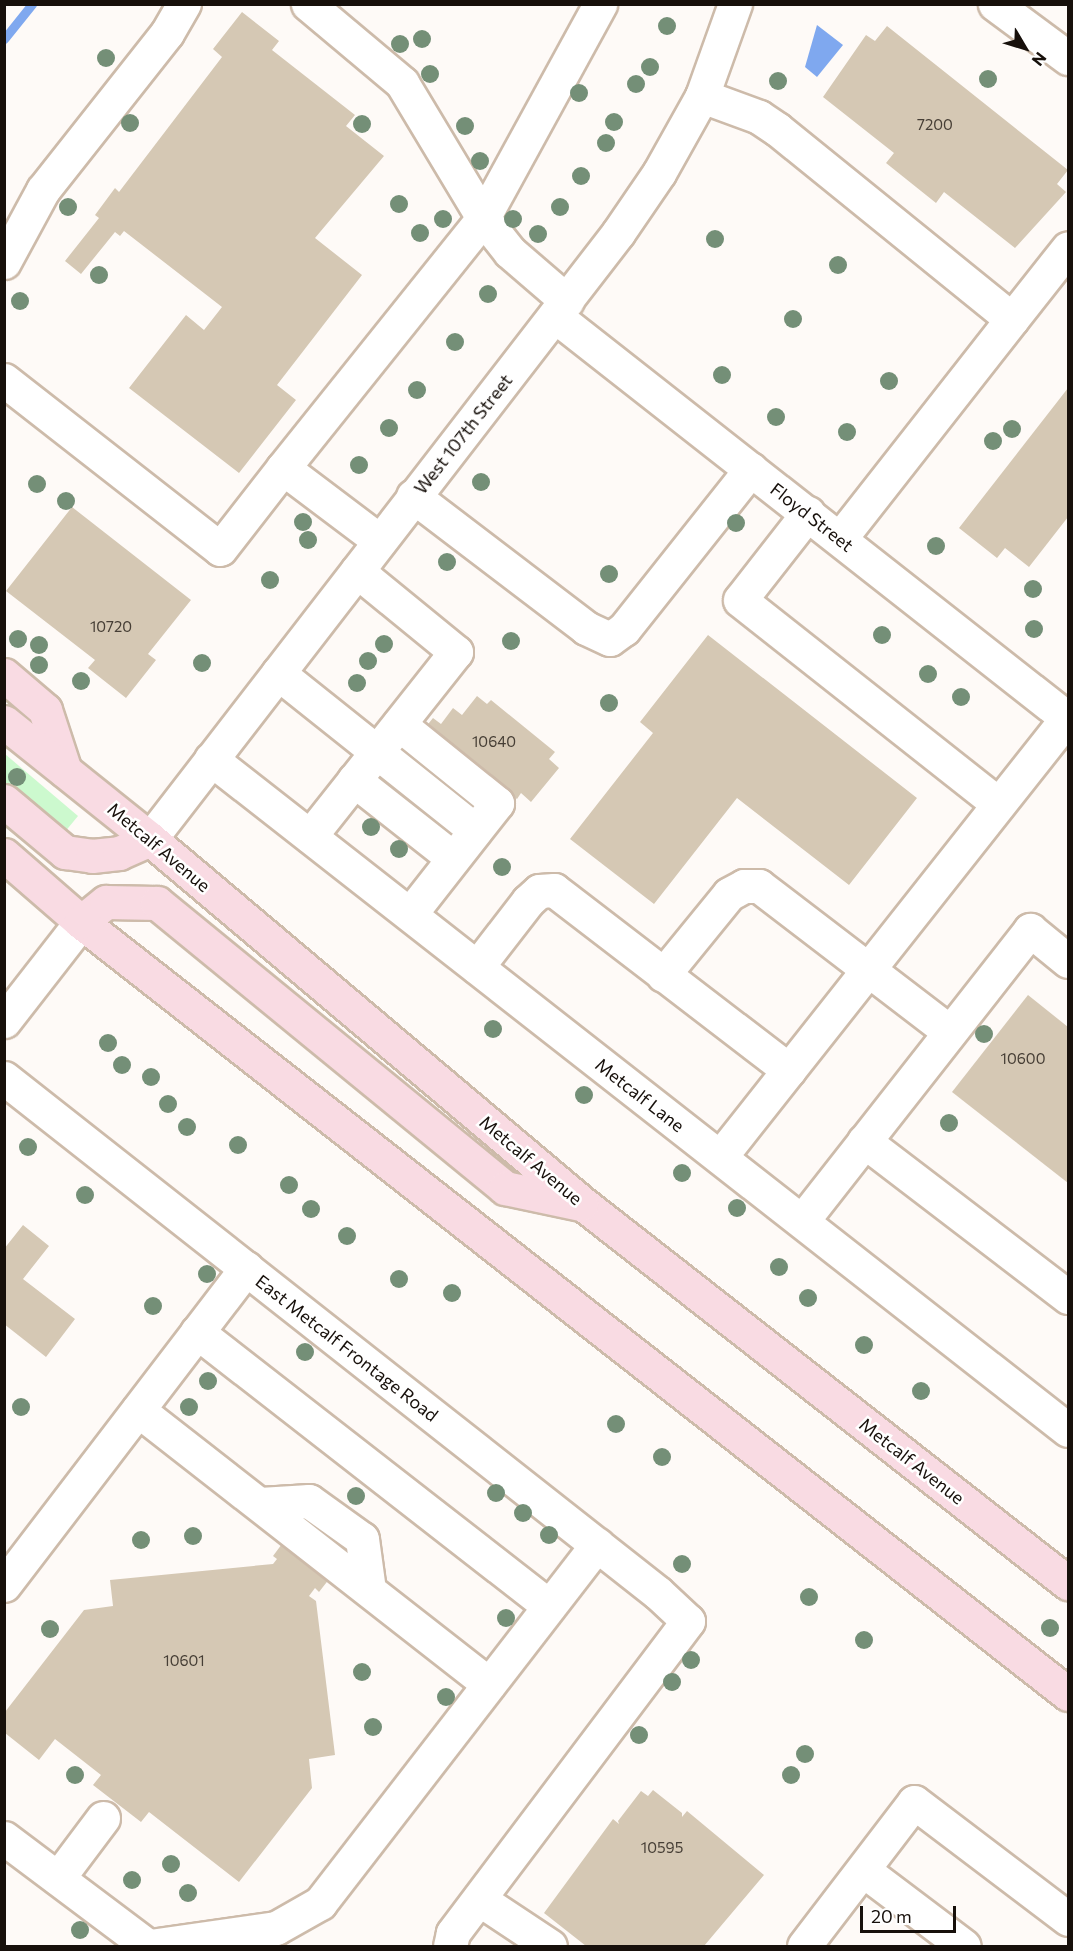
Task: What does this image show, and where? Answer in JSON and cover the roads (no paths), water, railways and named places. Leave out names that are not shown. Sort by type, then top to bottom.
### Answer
[{"type":"main road","points":[[4,675],[45,710],[65,771]]},
{"type":"main road","name":"Metcalf Avenue","points":[[4,722],[150,839],[583,1204],[1068,1584]]},
{"type":"main road","points":[[4,801],[65,852],[92,856],[119,853],[150,839]]},
{"type":"main road","points":[[4,855],[81,922],[1068,1694]]},
{"type":"main road","points":[[81,922],[106,902],[157,903],[505,1188],[583,1204]]},
{"type":"street","points":[[4,262],[43,190],[167,33],[184,4]]},
{"type":"street","name":"Floyd Street","points":[[308,4],[402,83],[483,218],[510,252],[561,308],[751,469],[1068,719]]},
{"type":"street","points":[[4,380],[220,549],[483,218],[600,4]]},
{"type":"street","name":"West 107th Street","points":[[150,839],[357,572],[413,496],[561,308],[660,174],[702,96],[735,4]]},
{"type":"street","points":[[995,4],[1068,58]]},
{"type":"street","points":[[702,96],[759,117],[777,129],[1012,319]]},
{"type":"street","points":[[840,538],[1068,248]]},
{"type":"street","points":[[283,468],[380,541]]},
{"type":"street","points":[[413,496],[586,628],[610,639],[624,629],[751,469]]},
{"type":"street","points":[[808,513],[740,600],[998,804]]},
{"type":"street","points":[[310,836],[456,652],[357,572]]},
{"type":"street","points":[[278,673],[475,830]]},
{"type":"street","points":[[720,1157],[998,804],[1068,719]]},
{"type":"street","points":[[399,724],[496,803],[410,914]]},
{"type":"street","name":"Metcalf Lane","points":[[211,759],[802,1221],[1064,1417]]},
{"type":"street","points":[[354,780],[453,858]]},
{"type":"street","points":[[663,975],[729,894],[744,886],[759,885],[950,1032]]},
{"type":"street","points":[[477,967],[528,901],[539,891],[554,890],[789,1070]]},
{"type":"street","points":[[4,1021],[81,922]]},
{"type":"street","points":[[802,1221],[1030,930],[1068,960]]},
{"type":"street","name":"East Metcalf Frontage Road","points":[[4,1078],[597,1545],[688,1621],[479,1899]]},
{"type":"street","points":[[864,1141],[1068,1297]]},
{"type":"street","points":[[4,1585],[246,1268]]},
{"type":"street","points":[[197,1332],[549,1606]]},
{"type":"street","points":[[138,1410],[260,1504],[309,1501],[362,1539],[369,1590],[489,1684]]},
{"type":"street","points":[[4,1838],[149,1947],[276,1928],[320,1903],[597,1545]]},
{"type":"street","points":[[804,1947],[914,1802],[1068,1919]]},
{"type":"street","points":[[58,1878],[103,1818]]},
{"type":"street","points":[[863,1870],[964,1947]]},
{"type":"street","points":[[450,1947],[453,1933],[479,1899],[550,1947]]},
{"type":"water","points":[[817,25],[843,45],[817,77],[805,67]]},
{"type":"waterway","points":[[4,39],[32,4]]}]
